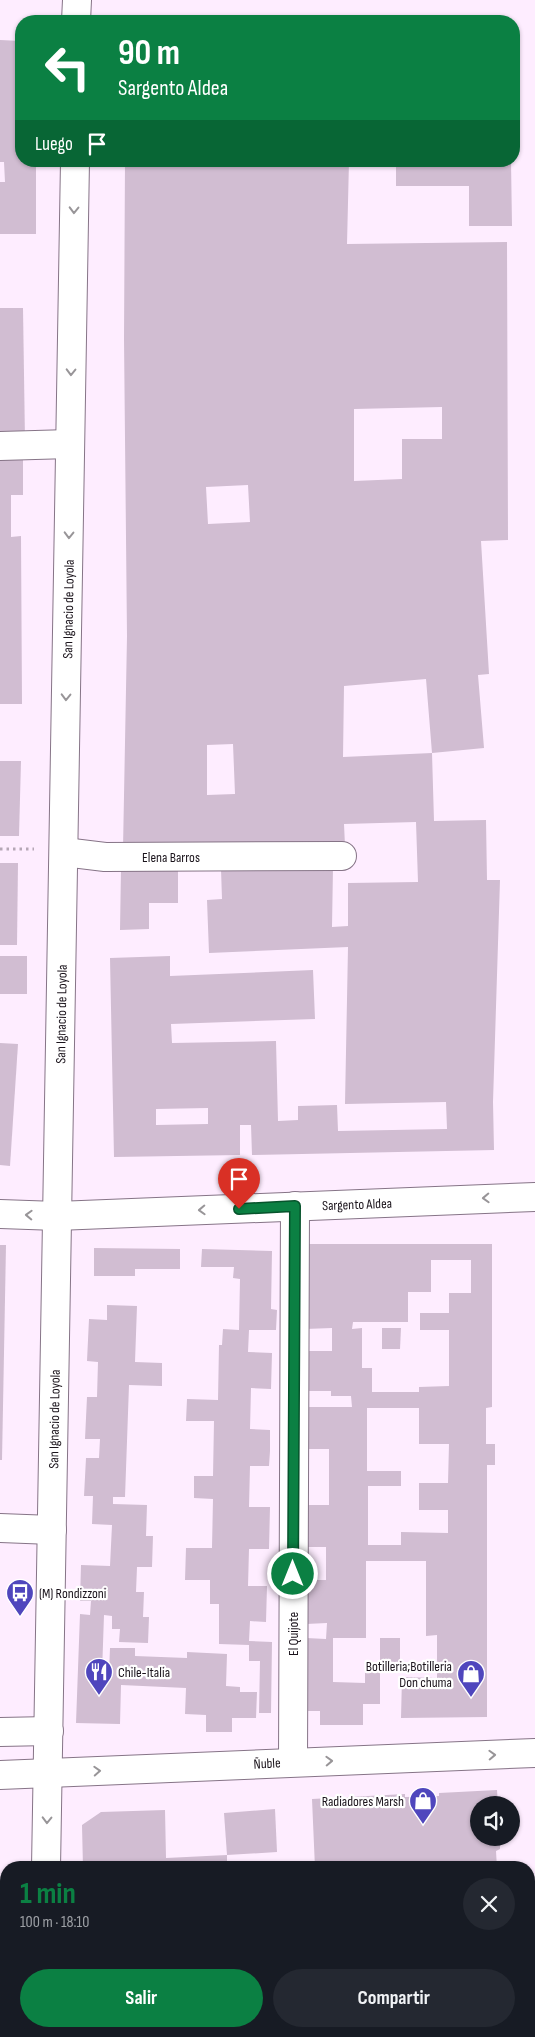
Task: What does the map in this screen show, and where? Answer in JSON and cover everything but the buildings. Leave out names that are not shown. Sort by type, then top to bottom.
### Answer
[{"type":"street","points":[[76,15],[77,0]]},
{"type":"street","name":"San Ignacio de Loyola","points":[[46,1861],[75,167]]},
{"type":"street","points":[[0,446],[70,444]]},
{"type":"street","name":"Elena Barros","points":[[64,852],[105,857],[342,856]]},
{"type":"street","name":"Sargento Aldea","points":[[0,1214],[58,1216],[535,1196]]},
{"type":"street","name":"El Quijote","points":[[293,1762],[295,1206]]},
{"type":"street","points":[[0,1528],[52,1530]]},
{"type":"street","points":[[0,1732],[49,1731]]},
{"type":"street","name":"Ñuble","points":[[0,1775],[535,1753]]},
{"type":"path","points":[[0,849],[28,848],[64,852]]},
{"type":"place","name":"(M) Rondizzoni","points":[[20,1617]]},
{"type":"place","name":"Chile-Italia","points":[[99,1696]]},
{"type":"place","name":"Botilleria;Botilleria Don chuma","points":[[471,1698]]},
{"type":"place","name":"Radiadores Marsh","points":[[423,1825]]},
{"type":"route","points":[[239,1209],[295,1206],[293,1574]]}]
